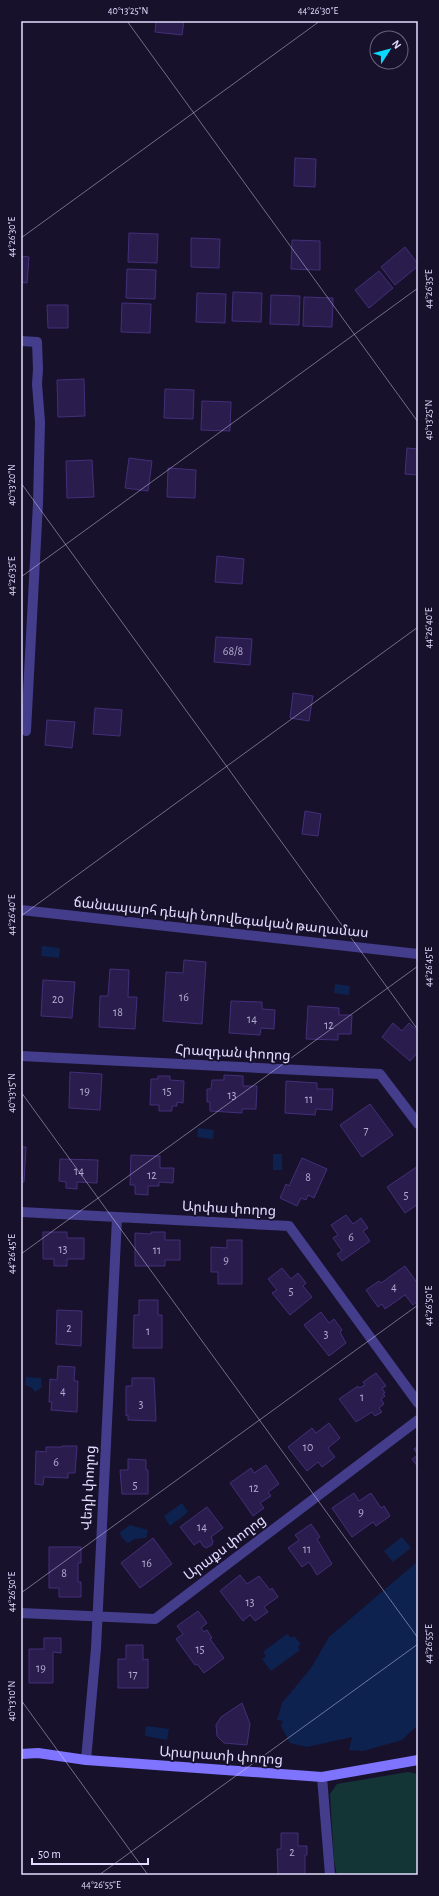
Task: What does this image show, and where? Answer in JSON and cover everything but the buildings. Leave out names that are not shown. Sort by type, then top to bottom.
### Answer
[{"type":"street","points":[[21,341],[37,342],[37,384],[40,422],[38,503],[26,731]]},
{"type":"street","name":"ճանապարհ դեպի Նորվեգական թաղամաս","points":[[21,910],[418,954]]},
{"type":"street","name":"Հրազդան փողոց","points":[[21,1056],[380,1074],[418,1124]]},
{"type":"street","name":"Արփա փողոց","points":[[21,1212],[289,1226],[418,1403]]},
{"type":"street","name":"Վեդի փողոց","points":[[86,1760],[96,1648],[117,1218]]},
{"type":"street","name":"Արաքս փողոց","points":[[21,1613],[155,1619],[418,1420]]},
{"type":"street","name":"Արարատի փողոց","points":[[21,1754],[38,1752],[86,1760],[322,1777],[418,1760]]},
{"type":"street","points":[[322,1777],[330,1875]]},
{"type":"green space","points":[[408,1772],[418,1774],[418,1875],[337,1875],[334,1860],[330,1794],[337,1784]]},
{"type":"water","points":[[42,946],[60,948],[59,958],[41,956]]},
{"type":"water","points":[[335,984],[350,986],[349,995],[334,993]]},
{"type":"water","points":[[198,1128],[214,1130],[213,1139],[197,1137]]},
{"type":"water","points":[[273,1154],[282,1154],[282,1170],[273,1170]]},
{"type":"water","points":[[26,1377],[41,1378],[42,1387],[35,1392],[32,1388],[25,1385]]},
{"type":"water","points":[[182,1503],[188,1512],[170,1526],[164,1516]]},
{"type":"water","points":[[130,1525],[148,1530],[146,1538],[135,1539],[128,1543],[121,1537],[120,1532]]},
{"type":"water","points":[[402,1537],[411,1548],[393,1562],[384,1551]]},
{"type":"water","points":[[418,1561],[418,1725],[402,1740],[363,1751],[349,1750],[352,1737],[307,1747],[290,1743],[281,1726],[283,1721],[277,1720],[282,1703],[311,1668],[329,1637]]},
{"type":"water","points":[[287,1634],[291,1638],[294,1636],[301,1644],[298,1646],[300,1650],[271,1671],[262,1659],[266,1656],[263,1652]]},
{"type":"water","points":[[146,1726],[169,1729],[167,1740],[145,1736]]}]
